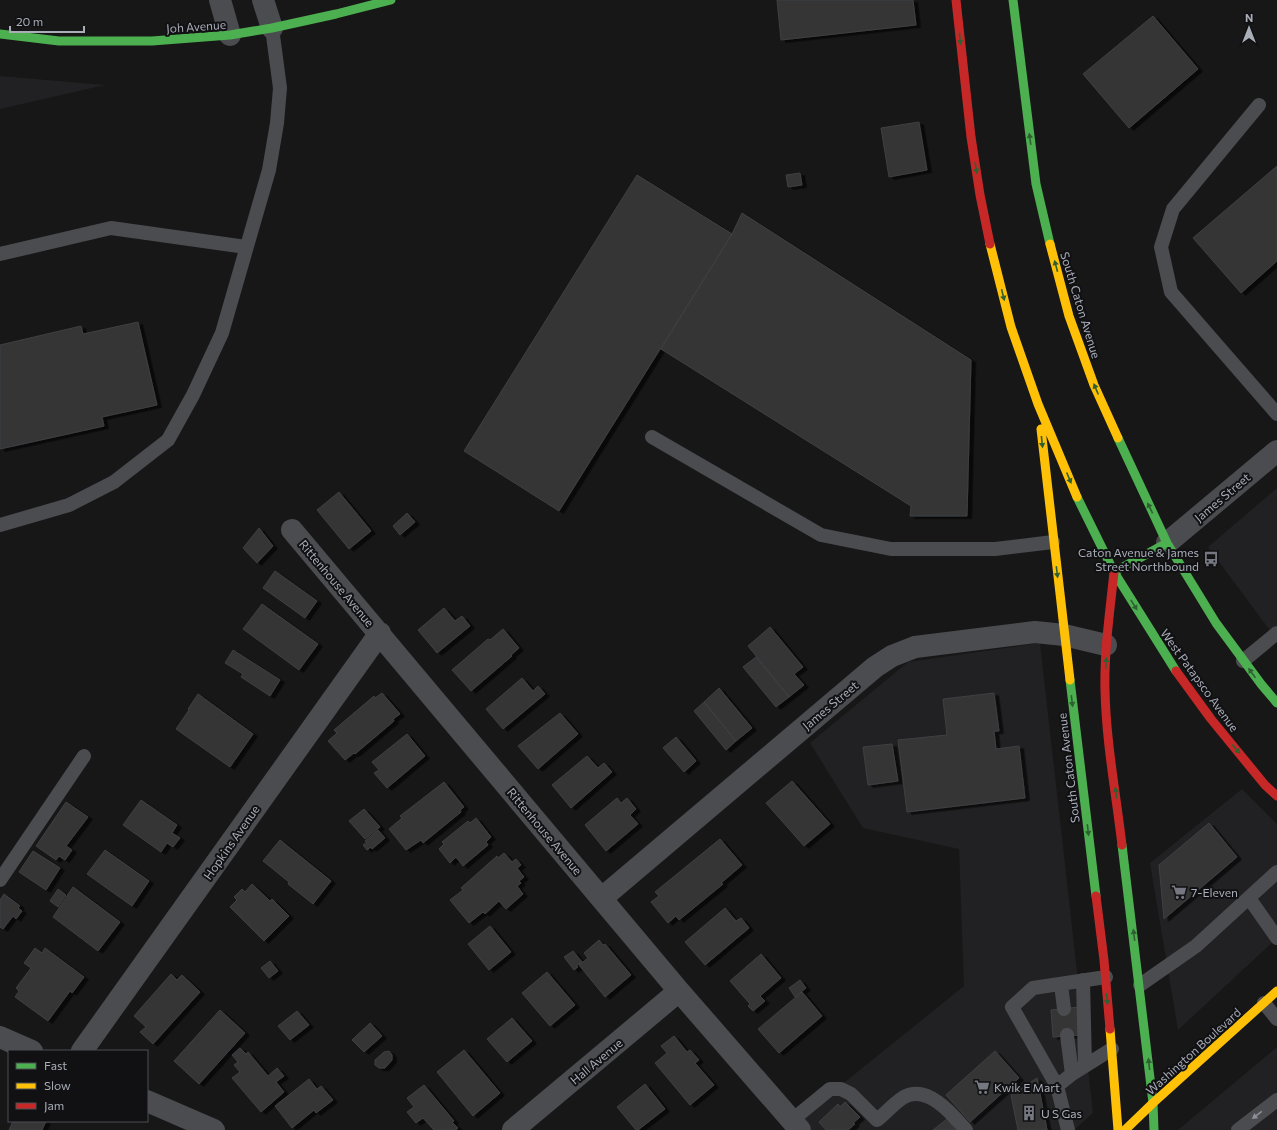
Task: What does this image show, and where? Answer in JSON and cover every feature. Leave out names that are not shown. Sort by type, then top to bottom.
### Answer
[{"type":"main road","name":"Joh Avenue","points":[[0,34],[59,41],[152,41],[230,35],[272,28],[391,0]]},
{"type":"main road","name":"South Caton Avenue","points":[[956,0],[971,138],[980,196],[992,253],[1011,327],[1038,404],[1075,493],[1114,572]]},
{"type":"main road","name":"South Caton Avenue","points":[[1013,0],[1036,184],[1048,238],[1069,316],[1094,385],[1129,464],[1167,543]]},
{"type":"main road","name":"South Caton Avenue","points":[[1038,404],[1064,635],[1106,976],[1118,1130]]},
{"type":"main road","points":[[1154,1130],[1153,1103],[1140,985],[1109,740],[1105,691],[1106,645],[1114,572],[1167,543],[1216,623],[1243,661],[1277,703]]},
{"type":"main road","name":"West Patapsco Avenue","points":[[1114,572],[1167,658],[1198,700],[1266,785],[1277,796]]},
{"type":"main road","name":"Washington Boulevard","points":[[1125,1130],[1277,991]]},
{"type":"street","points":[[220,0],[230,35]]},
{"type":"street","points":[[263,0],[272,28]]},
{"type":"street","name":"James Street","points":[[1167,543],[1277,451]]},
{"type":"street","name":"Rittenhouse Avenue","points":[[292,530],[679,991],[796,1125]]},
{"type":"street","name":"James Street","points":[[602,898],[869,672],[892,656],[915,647],[1035,632],[1064,635],[1106,645]]},
{"type":"street","name":"Hopkins Avenue","points":[[83,1050],[380,633]]},
{"type":"street","name":"Hall Avenue","points":[[512,1130],[679,991]]},
{"type":"street","points":[[0,1037],[30,1050]]},
{"type":"street","points":[[148,1101],[214,1130]]},
{"type":"lane","points":[[0,525],[69,505],[114,482],[168,440],[194,395],[222,333],[269,170],[277,124],[280,88],[272,28]]},
{"type":"lane","points":[[1259,105],[1173,210],[1161,247],[1171,292],[1277,414]]},
{"type":"lane","points":[[0,254],[111,228],[246,247]]},
{"type":"lane","points":[[652,437],[822,535],[891,548],[995,548],[1053,542]]},
{"type":"lane","points":[[1243,661],[1277,633]]},
{"type":"lane","points":[[0,880],[84,756]]},
{"type":"lane","points":[[1140,985],[1196,946],[1277,872]]},
{"type":"lane","points":[[1249,898],[1277,938]]},
{"type":"lane","points":[[1065,1128],[1057,1086],[1012,1007],[1033,988],[1106,976]]},
{"type":"lane","points":[[1083,980],[1085,1065]]},
{"type":"lane","points":[[1061,984],[1064,1009]]},
{"type":"lane","points":[[1264,1003],[1277,1019]]},
{"type":"lane","points":[[1067,1034],[1072,1074]]},
{"type":"lane","points":[[1057,1086],[1085,1065],[1112,1048]]},
{"type":"lane","points":[[796,1125],[830,1089],[841,1089],[851,1094],[877,1120],[904,1097],[913,1095],[930,1098],[946,1107],[966,1130]]},
{"type":"lane","points":[[1238,1130],[1277,1100]]},
{"type":"shaded area","points":[[0,76],[105,85],[0,109]]},
{"type":"shaded area","points":[[1277,488],[1277,640],[1208,547]]},
{"type":"shaded area","points":[[1040,643],[1093,1113],[1074,1130],[809,1130],[799,1119],[964,986],[959,849],[863,828],[810,743],[908,662]]},
{"type":"shaded area","points":[[1242,789],[1277,824],[1277,938],[1178,1030],[1150,863]]},
{"type":"shaded area","points":[[1277,1047],[1277,1130],[1178,1130]]},
{"type":"building","points":[[777,0],[913,0],[916,25],[781,40]]},
{"type":"building","points":[[1153,16],[1198,69],[1129,128],[1083,74]]},
{"type":"building","points":[[919,122],[927,170],[889,177],[881,128]]},
{"type":"building","points":[[1277,166],[1277,261],[1241,293],[1193,238]]},
{"type":"building","points":[[800,173],[802,185],[788,187],[786,175]]},
{"type":"building","points":[[637,175],[732,234],[559,511],[464,451]]},
{"type":"building","points":[[742,213],[971,360],[967,516],[910,516],[911,506],[661,349],[732,234]]},
{"type":"building","points":[[138,322],[157,405],[102,417],[104,426],[0,449],[0,345],[81,326],[83,334]]},
{"type":"building","points":[[339,492],[371,531],[349,549],[317,510]]},
{"type":"building","points":[[407,513],[415,522],[400,535],[393,526]]},
{"type":"building","points":[[259,528],[273,546],[257,563],[243,548]]},
{"type":"building","points":[[275,571],[317,601],[305,618],[263,588]]},
{"type":"building","points":[[262,604],[318,644],[299,670],[243,629]]},
{"type":"building","points":[[444,608],[455,621],[462,616],[470,626],[437,653],[418,630]]},
{"type":"building","points":[[770,627],[803,667],[794,674],[804,685],[789,697],[748,646]]},
{"type":"building","points":[[503,629],[519,648],[511,655],[512,656],[471,691],[452,670],[488,639],[490,640]]},
{"type":"building","points":[[233,650],[280,680],[270,696],[241,677],[243,674],[225,663]]},
{"type":"building","points":[[756,657],[789,697],[776,707],[743,667]]},
{"type":"building","points":[[522,678],[533,691],[538,686],[545,694],[503,729],[486,709]]},
{"type":"building","points":[[719,688],[752,728],[736,741],[704,702]]},
{"type":"building","points":[[382,693],[400,714],[393,719],[394,721],[355,754],[354,753],[345,760],[328,741],[337,733],[334,730],[374,696],[375,698]]},
{"type":"building","points":[[994,693],[999,731],[994,731],[996,749],[1019,746],[1025,798],[907,812],[898,740],[947,735],[943,699]]},
{"type":"building","points":[[198,694],[253,734],[230,767],[176,729]]},
{"type":"building","points":[[704,702],[736,741],[726,750],[694,711]]},
{"type":"building","points":[[560,713],[578,734],[538,769],[518,746]]},
{"type":"building","points":[[407,734],[425,756],[387,788],[374,773],[379,770],[372,762]]},
{"type":"building","points":[[676,737],[696,761],[684,772],[663,748]]},
{"type":"building","points":[[892,744],[898,781],[868,785],[863,747]]},
{"type":"building","points":[[587,756],[598,768],[604,763],[612,772],[571,808],[552,785]]},
{"type":"building","points":[[792,781],[830,824],[804,846],[766,803]]},
{"type":"building","points":[[444,782],[464,807],[460,810],[461,812],[423,843],[421,840],[406,850],[389,829],[402,818],[400,816]]},
{"type":"building","points":[[617,798],[621,803],[627,798],[636,809],[630,815],[638,824],[606,851],[585,825]]},
{"type":"building","points":[[141,800],[177,825],[172,833],[180,838],[173,847],[167,843],[161,852],[123,825]]},
{"type":"building","points":[[66,802],[88,817],[66,846],[72,850],[65,860],[59,856],[56,860],[36,846]]},
{"type":"building","points":[[364,809],[380,827],[365,839],[349,821]]},
{"type":"building","points":[[476,818],[491,837],[486,842],[488,845],[463,866],[456,857],[450,863],[439,849],[444,844],[442,842],[468,821],[470,823]]},
{"type":"building","name":"7-Eleven","points":[[1209,823],[1237,857],[1164,919],[1159,865]]},
{"type":"building","points":[[378,830],[385,838],[372,849],[371,847],[367,850],[363,845],[367,842],[365,841]]},
{"type":"building","points":[[720,839],[742,865],[721,883],[723,884],[679,920],[676,916],[668,923],[651,902],[659,896],[655,892]]},
{"type":"building","points":[[280,840],[331,881],[313,904],[263,861]]},
{"type":"building","points":[[105,850],[149,881],[132,906],[87,874]]},
{"type":"building","points":[[33,851],[60,868],[46,890],[19,872]]},
{"type":"building","points":[[504,853],[512,862],[516,859],[521,865],[517,868],[524,877],[519,881],[521,883],[517,886],[523,894],[506,909],[499,901],[485,914],[483,912],[469,923],[450,900],[463,890],[461,888],[497,856],[498,858]]},
{"type":"building","points":[[252,884],[270,901],[272,899],[289,916],[264,941],[230,907],[237,900],[234,897],[242,889],[245,892]]},
{"type":"building","points":[[73,887],[120,922],[98,951],[53,917]]},
{"type":"building","points":[[58,889],[66,895],[58,907],[50,901]]},
{"type":"building","points":[[4,894],[20,906],[18,908],[22,911],[16,919],[13,916],[3,929],[0,927],[0,900]]},
{"type":"building","points":[[725,908],[736,921],[741,918],[749,928],[705,965],[685,942]]},
{"type":"building","points":[[490,926],[511,952],[489,970],[468,944]]},
{"type":"building","points":[[599,940],[603,945],[605,944],[631,975],[605,997],[579,965],[588,958],[584,953]]},
{"type":"building","points":[[35,948],[42,953],[45,948],[84,977],[72,993],[70,991],[48,1021],[15,997],[19,991],[16,988],[31,968],[24,963]]},
{"type":"building","points":[[573,951],[582,962],[576,966],[578,967],[574,970],[564,957]]},
{"type":"building","points":[[761,954],[781,978],[760,996],[765,1001],[753,1011],[748,1006],[750,1004],[730,981]]},
{"type":"building","points":[[270,961],[278,971],[269,978],[261,968]]},
{"type":"building","points":[[547,972],[575,1005],[550,1026],[522,993]]},
{"type":"building","points":[[171,974],[177,980],[182,975],[200,992],[153,1044],[140,1032],[146,1027],[134,1016]]},
{"type":"building","points":[[800,980],[806,988],[795,997],[789,988]]},
{"type":"building","points":[[802,992],[822,1016],[779,1053],[758,1029]]},
{"type":"building","points":[[1079,1007],[1081,1035],[1053,1037],[1051,1010]]},
{"type":"building","points":[[220,1010],[245,1033],[199,1084],[174,1061]]},
{"type":"building","points":[[297,1011],[309,1025],[290,1040],[278,1026]]},
{"type":"building","points":[[512,1018],[532,1041],[507,1062],[487,1039]]},
{"type":"building","points":[[370,1023],[382,1036],[364,1052],[352,1040]]},
{"type":"building","points":[[674,1036],[687,1052],[690,1050],[699,1060],[695,1063],[714,1085],[690,1105],[655,1063],[667,1053],[661,1046]]},
{"type":"building","points":[[240,1048],[246,1054],[248,1052],[268,1076],[277,1068],[284,1076],[276,1082],[284,1092],[261,1112],[232,1078],[240,1072],[234,1065],[238,1062],[232,1055]]},
{"type":"building","points":[[464,1050],[500,1093],[473,1116],[437,1072]]},
{"type":"building","points":[[389,1051],[392,1055],[392,1060],[385,1068],[379,1068],[375,1065],[375,1060],[384,1052]]},
{"type":"building","name":"Kwik E Mart","points":[[995,1051],[1019,1078],[970,1122],[946,1095]]},
{"type":"building","name":"U S Gas","points":[[1037,1078],[1047,1130],[1018,1130],[1011,1095]]},
{"type":"building","points":[[309,1079],[317,1089],[321,1086],[333,1100],[316,1113],[314,1110],[292,1128],[275,1106]]},
{"type":"building","points":[[645,1084],[665,1109],[636,1130],[617,1107]]},
{"type":"building","points":[[424,1085],[454,1121],[452,1122],[458,1128],[456,1130],[434,1130],[423,1118],[416,1123],[407,1112],[414,1107],[407,1098]]},
{"type":"building","points":[[845,1102],[860,1117],[848,1130],[826,1130],[819,1122],[838,1104],[840,1107]]},
{"type":"building","points":[[947,1119],[956,1130],[933,1130]]},
{"type":"building","points":[[13,1122],[46,1122],[42,1130],[9,1130]]},
{"type":"traffic: fast","points":[[0,34],[59,41],[152,41],[230,35],[272,28],[391,0]]},
{"type":"traffic: fast","points":[[1013,0],[1036,184],[1050,244]]},
{"type":"traffic: fast","points":[[1118,438],[1167,543],[1216,623],[1261,684],[1277,703]]},
{"type":"traffic: fast","points":[[1077,497],[1114,572],[1176,671]]},
{"type":"traffic: fast","points":[[1114,572],[1167,543]]},
{"type":"traffic: fast","points":[[1070,680],[1096,896]]},
{"type":"traffic: fast","points":[[1122,845],[1153,1103]]},
{"type":"traffic: fast","points":[[1153,1103],[1154,1130]]},
{"type":"traffic: slow","points":[[990,244],[1011,327],[1038,404],[1077,497]]},
{"type":"traffic: slow","points":[[1050,244],[1069,316],[1094,385],[1118,438]]},
{"type":"traffic: slow","points":[[1041,429],[1070,680]]},
{"type":"traffic: slow","points":[[1125,1130],[1277,991]]},
{"type":"traffic: slow","points":[[1110,1029],[1118,1130]]},
{"type":"traffic: jam","points":[[956,0],[971,137],[980,195],[990,244]]},
{"type":"traffic: jam","points":[[1114,572],[1106,646],[1105,690],[1109,748],[1122,845]]},
{"type":"traffic: jam","points":[[1176,671],[1211,719],[1265,785],[1277,796]]},
{"type":"traffic: jam","points":[[1096,896],[1104,960],[1110,1029]]},
{"type":"place","name":"Caton Avenue & James Street Northbound","points":[[1211,559]]},
{"type":"place","name":"7-Eleven","points":[[1179,892]]},
{"type":"place","name":"Kwik E Mart","points":[[982,1087]]},
{"type":"place","name":"U S Gas","points":[[1029,1113]]}]
